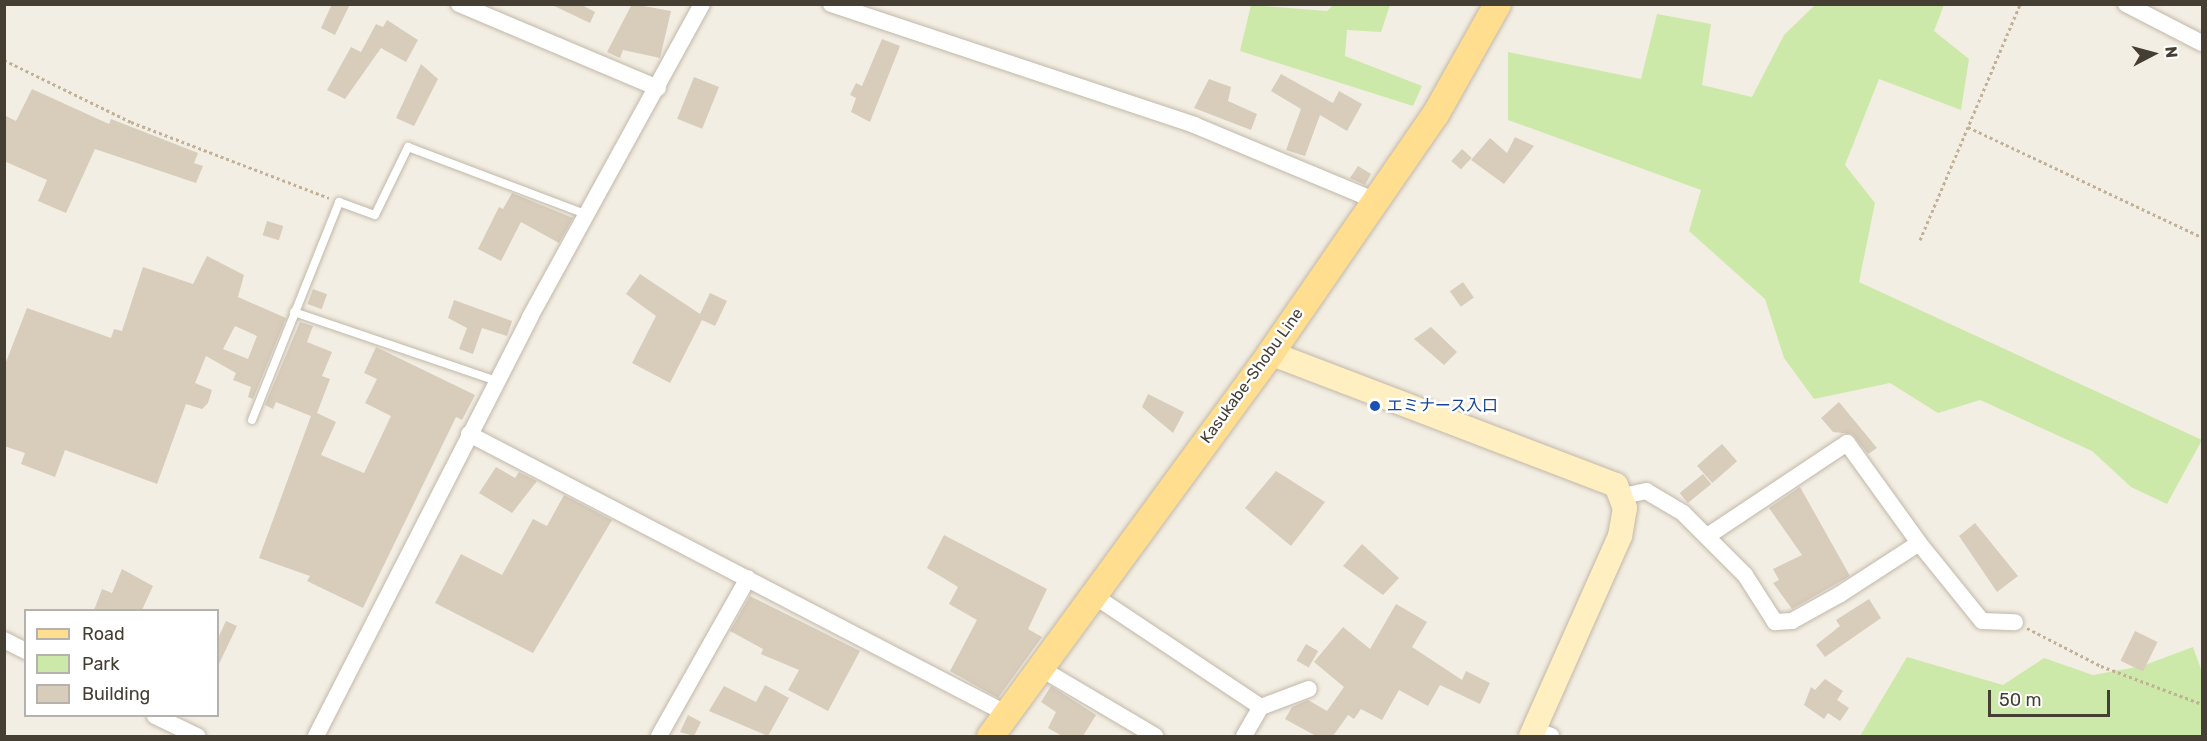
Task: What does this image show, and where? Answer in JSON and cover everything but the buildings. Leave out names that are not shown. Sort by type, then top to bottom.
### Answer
[{"type":"main road","name":"Kasukabe-Shobu Line","points":[[990,736],[1270,353],[1435,114],[1497,4]]},
{"type":"street","points":[[459,4],[658,88]]},
{"type":"street","points":[[316,736],[469,434],[702,4]]},
{"type":"street","points":[[831,4],[1194,125],[1374,200]]},
{"type":"street","points":[[2126,4],[2202,43]]},
{"type":"street","points":[[1270,353],[1606,477],[1623,496],[1620,536],[1539,734]]},
{"type":"street","points":[[469,434],[1007,714]]},
{"type":"street","points":[[1709,535],[1847,443],[1919,543],[1982,621],[2015,622]]},
{"type":"street","points":[[1623,496],[1646,491],[1660,497],[1709,535],[1745,575],[1774,622],[1792,621],[1839,595],[1919,543]]},
{"type":"street","points":[[659,736],[748,578]]},
{"type":"street","points":[[1093,595],[1261,707]]},
{"type":"street","points":[[4,640],[24,650]]},
{"type":"street","points":[[1040,668],[1155,736]]},
{"type":"street","points":[[1244,736],[1261,707],[1309,689]]},
{"type":"street","points":[[157,717],[197,736]]},
{"type":"lane","points":[[252,420],[339,202],[375,215],[408,147],[588,215]]},
{"type":"lane","points":[[294,312],[497,381]]},
{"type":"path","points":[[1920,240],[2020,4]]},
{"type":"path","points":[[4,60],[131,122],[339,202]]},
{"type":"path","points":[[1968,127],[2202,237]]},
{"type":"path","points":[[2015,622],[2100,666],[2202,704]]},
{"type":"green space","points":[[1251,5],[1327,11],[1333,5],[1390,5],[1381,32],[1347,30],[1345,56],[1422,86],[1413,106],[1240,51]]},
{"type":"green space","points":[[1815,5],[1944,5],[1934,31],[1969,59],[1961,110],[1879,79],[1845,165],[1875,203],[1859,282],[2202,440],[2167,504],[2131,487],[2092,451],[1980,400],[1938,413],[1890,383],[1814,399],[1784,358],[1765,299],[1689,231],[1701,190],[1508,120],[1508,52],[1641,79],[1657,14],[1711,24],[1702,85],[1752,97],[1784,35]]},
{"type":"green space","points":[[2193,647],[2202,672],[2202,736],[1860,736],[1907,657],[2003,685],[2044,658],[2093,675],[2142,666]]},
{"type":"place","name":"エミナース入口","points":[[1375,406]]}]
